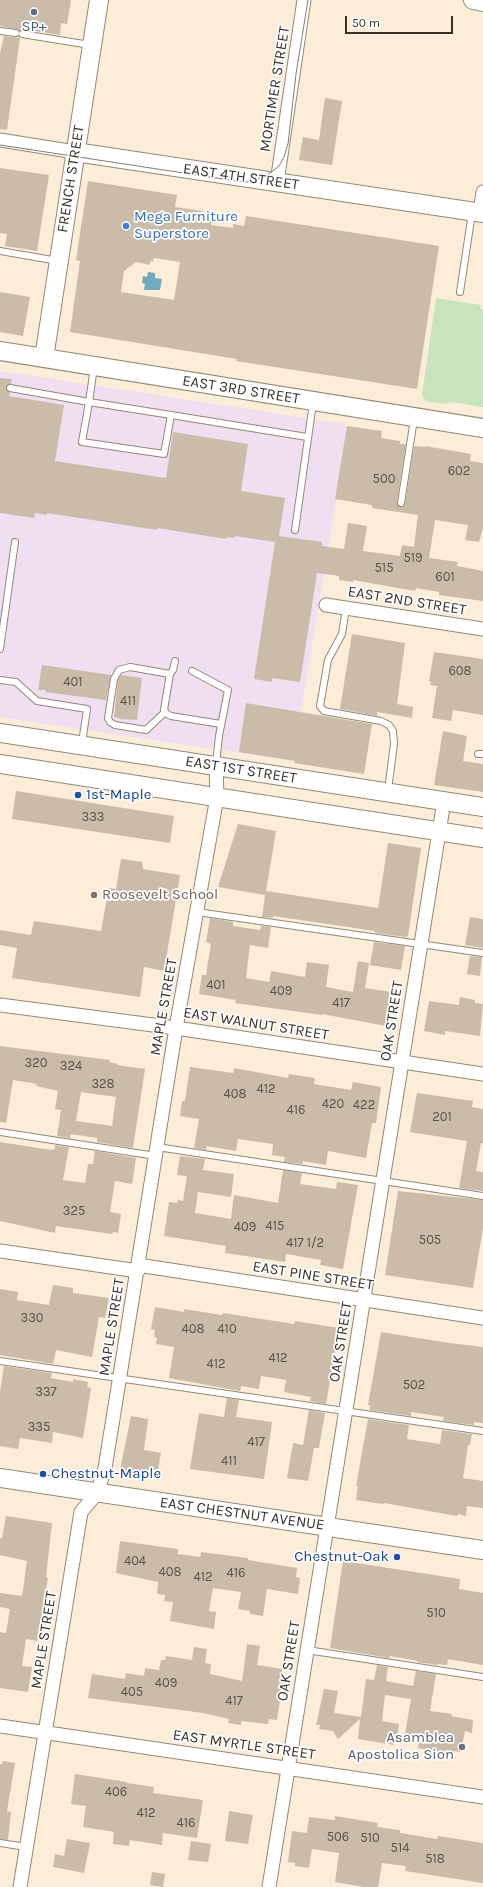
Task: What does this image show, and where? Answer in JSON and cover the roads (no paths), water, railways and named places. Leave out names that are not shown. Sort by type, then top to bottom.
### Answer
[{"type":"main road","name":"FRENCH STREET","points":[[44,358],[99,0]]},
{"type":"main road","points":[[473,0],[483,2]]},
{"type":"main road","name":"EAST 4TH STREET","points":[[75,152],[478,212]]},
{"type":"main road","name":"EAST 3RD STREET","points":[[0,351],[483,428]]},
{"type":"main road","name":"EAST 1ST STREET","points":[[0,732],[483,807]]},
{"type":"main road","name":"EAST 1ST STREET","points":[[0,764],[483,838]]},
{"type":"main road","name":"EAST CHESTNUT AVENUE","points":[[0,1478],[483,1550]]},
{"type":"street","name":"MORTIMER STREET","points":[[277,182],[304,0]]},
{"type":"street","name":"EAST 4TH STREET","points":[[0,140],[75,152]]},
{"type":"street","points":[[478,212],[483,192]]},
{"type":"street","name":"EAST 2ND STREET","points":[[326,606],[483,629]]},
{"type":"street","name":"MAPLE STREET","points":[[20,1887],[81,1512],[97,1493],[105,1468],[176,1028],[217,797],[216,766]]},
{"type":"street","name":"OAK STREET","points":[[269,1887],[444,801]]},
{"type":"street","name":"EAST WALNUT STREET","points":[[0,1005],[176,1028],[483,1074]]},
{"type":"street","name":"EAST PINE STREET","points":[[0,1251],[138,1268],[483,1318]]},
{"type":"street","name":"EAST MYRTLE STREET","points":[[0,1726],[483,1797]]},
{"type":"lane","points":[[0,31],[92,45]]},
{"type":"lane","points":[[460,292],[478,212]]},
{"type":"lane","points":[[0,252],[59,261]]},
{"type":"lane","points":[[94,366],[82,442],[164,454],[171,415]]},
{"type":"lane","points":[[10,388],[307,437]]},
{"type":"lane","points":[[295,530],[313,401]]},
{"type":"lane","points":[[401,503],[414,417]]},
{"type":"lane","points":[[0,649],[15,542]]},
{"type":"lane","points":[[346,608],[342,634],[328,660],[320,706],[324,711],[381,721],[389,725],[393,731],[394,744],[387,792]]},
{"type":"lane","points":[[170,674],[130,667],[119,670],[114,679],[108,718],[110,722],[115,725],[146,730],[165,712],[170,674],[173,670],[175,661]]},
{"type":"lane","points":[[192,671],[228,690],[221,724],[216,766]]},
{"type":"lane","points":[[0,680],[16,682],[38,701],[87,709],[82,745]]},
{"type":"lane","points":[[165,712],[171,716],[221,724]]},
{"type":"lane","points":[[197,912],[483,953]]},
{"type":"lane","points":[[0,1132],[382,1180],[483,1196]]},
{"type":"lane","points":[[0,1361],[483,1431]]},
{"type":"lane","points":[[307,1650],[483,1677]]},
{"type":"lane","points":[[0,1843],[26,1848]]},
{"type":"water","points":[[148,272],[155,273],[155,278],[162,279],[160,290],[144,290],[145,284],[142,283],[143,276],[147,277]]},
{"type":"tram line","points":[[0,145],[236,181],[247,182],[266,176],[279,166],[284,157],[288,144],[296,74],[308,0]]},
{"type":"place","name":"SP+","points":[[34,12]]},
{"type":"place","name":"Mega Furniture Superstore","points":[[126,226]]},
{"type":"place","name":"1st-Maple","points":[[78,795]]},
{"type":"place","name":"Roosevelt School","points":[[94,895]]},
{"type":"place","name":"Chestnut-Maple","points":[[43,1474]]},
{"type":"place","name":"Chestnut-Oak","points":[[397,1557]]},
{"type":"place","name":"Asamblea Apostolica Sion","points":[[462,1747]]}]
